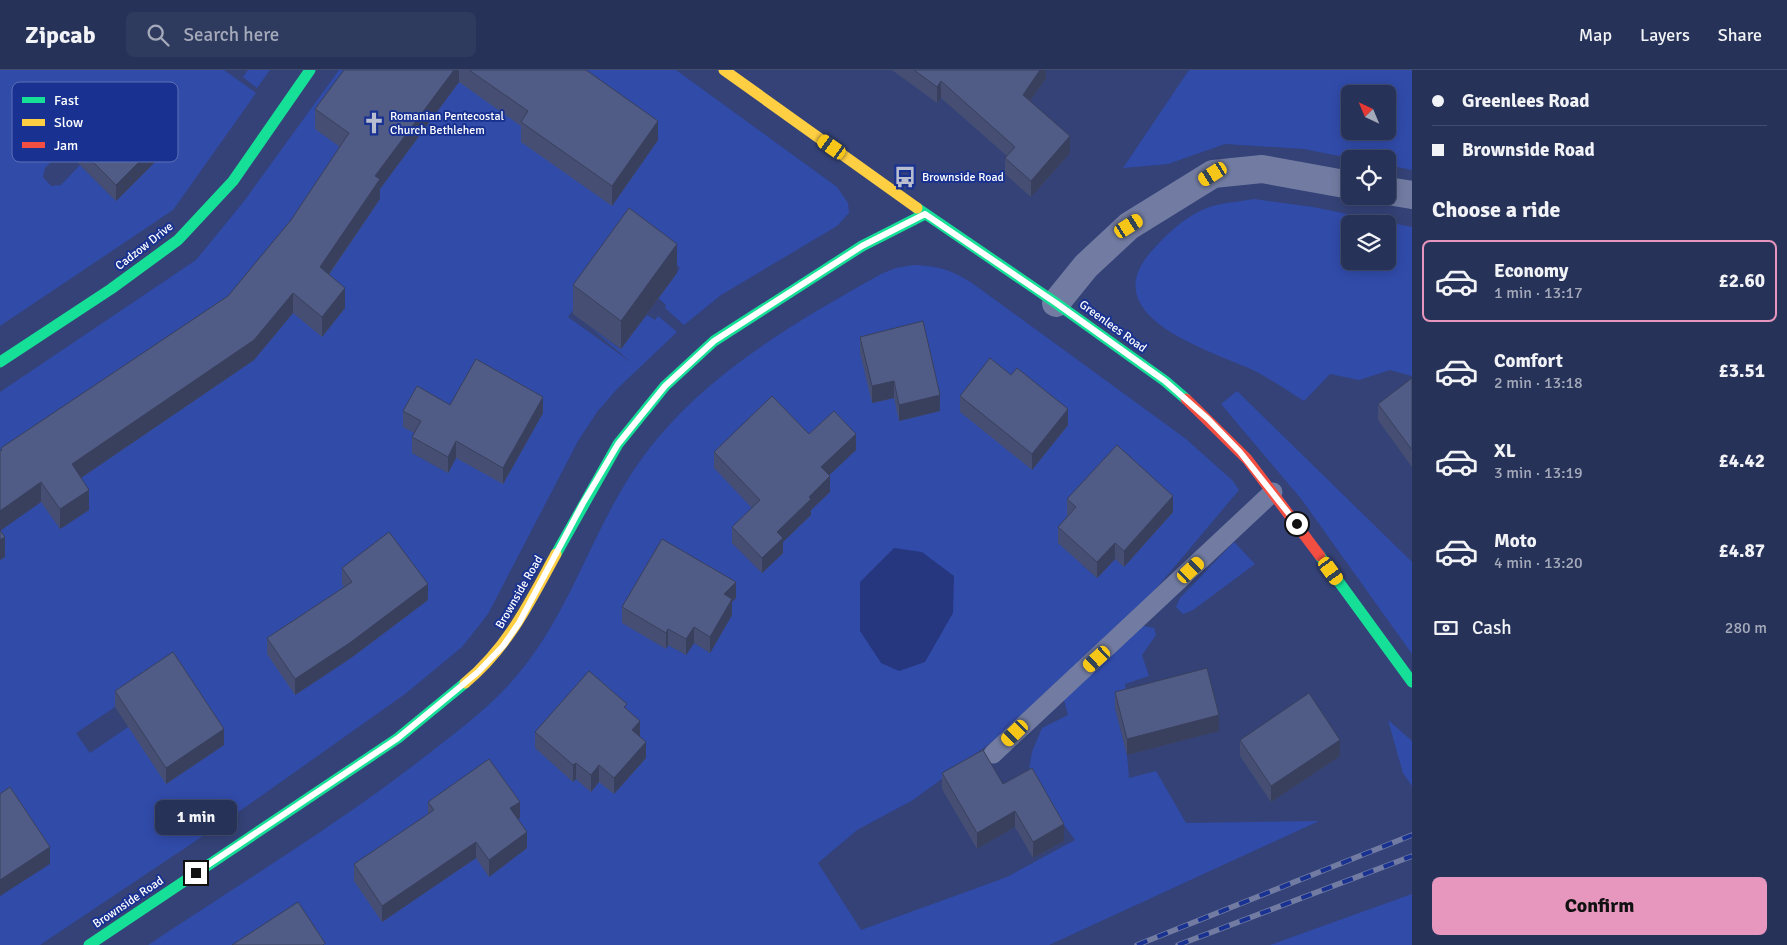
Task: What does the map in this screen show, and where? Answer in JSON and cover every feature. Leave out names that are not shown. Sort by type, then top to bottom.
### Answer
[{"type":"street","name":"Cadzow Drive","points":[[0,362],[111,289],[178,240],[232,181],[310,70]]},
{"type":"street","name":"Greenlees Road","points":[[724,70],[925,214],[1056,303],[1165,381],[1208,419],[1247,460],[1273,492],[1412,682]]},
{"type":"street","points":[[1056,303],[1086,266],[1129,226],[1213,174],[1262,169],[1341,183]]},
{"type":"street","points":[[1396,192],[1412,195]]},
{"type":"street","name":"Brownside Road","points":[[89,945],[398,738],[478,672],[503,646],[519,623],[583,503],[618,444],[665,386],[714,341],[862,246],[925,214]]},
{"type":"lane","points":[[993,754],[1273,492]]},
{"type":"shaded area","points":[[0,70],[224,70],[256,93],[173,210],[0,326]]},
{"type":"shaded area","points":[[248,70],[270,70],[257,88],[243,77]]},
{"type":"shaded area","points":[[339,70],[676,70],[837,187],[848,203],[849,213],[837,226],[721,295],[684,325],[665,308],[666,305],[658,298],[680,268],[632,233],[647,211],[568,317],[632,363],[590,327],[620,349],[647,315],[655,320],[658,316],[677,332],[617,389],[597,412],[578,441],[488,614],[462,647],[405,694],[230,818],[40,945],[0,945],[0,896],[49,863],[0,811],[0,392],[196,260],[245,200]],"holes":[[[455,411],[456,458],[448,473],[412,453],[421,437]],[[178,665],[137,721],[90,753],[76,733]]]},
{"type":"shaded area","points":[[1189,70],[1412,70],[1412,170],[1396,167],[1396,150],[1341,150],[1341,156],[1304,149],[1225,144],[1168,164],[1123,168]]},
{"type":"shaded area","points":[[1254,199],[1313,207],[1353,215],[1341,215],[1341,270],[1396,270],[1396,224],[1412,227],[1412,376],[1390,370],[1359,380],[1330,374],[1304,401],[1255,371],[1190,343],[1167,330],[1148,314],[1137,297],[1137,276],[1150,253],[1174,229],[1194,214],[1227,203]]},
{"type":"shaded area","points":[[913,265],[930,266],[951,272],[972,283],[1186,439],[1233,481],[1239,490],[1154,591],[993,741],[913,800],[857,830],[818,863],[861,930],[1007,877],[1075,840],[1028,775],[1032,752],[1042,728],[1068,715],[1064,700],[1143,626],[1154,628],[1156,635],[1142,655],[1149,676],[1125,684],[1128,705],[1115,708],[1127,755],[1129,778],[1156,771],[1186,823],[1319,821],[1049,945],[148,945],[352,810],[418,762],[492,702],[514,679],[548,632],[601,527],[630,476],[654,443],[681,413],[742,360],[776,337],[846,294],[881,274],[896,268]],"holes":[[[764,520],[783,553],[762,573],[732,543]],[[1076,523],[1100,545],[1072,555],[1058,543]],[[1100,545],[1124,567],[1115,559],[1097,578],[1082,565]],[[732,615],[710,653],[694,643],[686,655],[668,645],[666,649],[623,623]],[[536,748],[646,758],[599,782],[590,791],[576,779],[573,781]]]},
{"type":"shaded area","points":[[1237,391],[1412,562],[1412,654],[1302,500],[1221,404]]},
{"type":"shaded area","points":[[1234,542],[1255,564],[1193,610],[1183,614],[1176,607],[1180,598]]},
{"type":"shaded area","points":[[894,548],[922,552],[954,576],[953,613],[925,662],[899,671],[881,663],[860,631],[860,582]]},
{"type":"shaded area","points":[[1388,720],[1412,741],[1412,786],[1403,773]]},
{"type":"shaded area","points":[[1412,894],[1412,945],[1270,945]]},
{"type":"building","points":[[344,70],[454,70],[375,176],[380,179],[320,267],[345,288],[322,317],[293,293],[254,340],[72,464],[89,490],[60,509],[41,482],[0,511],[1,448],[228,296],[291,220],[349,133],[315,109]]},
{"type":"building","points":[[469,70],[586,70],[658,121],[612,186],[521,122],[528,111]]},
{"type":"building","points":[[914,70],[1040,70],[1023,95],[1070,136],[1031,181],[1005,158],[1015,147],[941,81],[937,87]]},
{"type":"building","points":[[93,162],[139,162],[116,185]]},
{"type":"building","points":[[629,208],[677,244],[621,321],[573,285]]},
{"type":"building","points":[[923,321],[940,395],[899,405],[894,381],[872,386],[860,337]]},
{"type":"building","points":[[990,358],[1011,375],[1017,368],[1068,409],[1032,454],[960,396]]},
{"type":"building","points":[[476,359],[543,397],[503,468],[456,441],[448,457],[412,437],[421,421],[403,411],[417,386],[450,405]]},
{"type":"building","points":[[1412,378],[1412,450],[1378,404]]},
{"type":"building","points":[[772,396],[809,434],[834,411],[856,434],[821,467],[830,476],[809,497],[811,499],[777,532],[783,538],[762,558],[732,527],[760,500],[714,452]]},
{"type":"building","points":[[1117,445],[1173,496],[1124,551],[1115,543],[1097,562],[1058,527],[1076,507],[1067,499]]},
{"type":"building","points":[[0,530],[5,537],[0,540]]},
{"type":"building","points":[[389,532],[428,584],[351,642],[295,679],[267,638],[352,582],[342,568]]},
{"type":"building","points":[[662,539],[736,582],[724,594],[732,599],[710,637],[694,627],[686,639],[668,629],[666,633],[622,607]]},
{"type":"building","points":[[173,652],[224,729],[166,768],[115,691]]},
{"type":"building","points":[[1207,668],[1219,715],[1127,739],[1115,692]]},
{"type":"building","points":[[589,671],[627,704],[624,707],[640,721],[632,730],[646,742],[614,778],[599,765],[591,775],[576,763],[573,765],[535,732]]},
{"type":"building","points":[[1309,693],[1340,740],[1271,786],[1240,740]]},
{"type":"building","points":[[983,750],[1003,784],[1032,768],[1064,824],[1033,842],[1015,811],[977,833],[942,773]]},
{"type":"building","points":[[489,759],[520,802],[510,808],[527,832],[489,860],[476,842],[382,906],[354,864],[434,810],[428,802]]},
{"type":"building","points":[[10,787],[50,847],[0,880],[0,794]]},
{"type":"building","points":[[298,902],[325,943],[323,945],[232,945]]},
{"type":"railway","points":[[1137,945],[1412,835]]},
{"type":"railway","points":[[1178,945],[1412,856]]},
{"type":"traffic: fast","points":[[0,362],[111,289],[178,240],[233,181],[310,70]]},
{"type":"traffic: fast","points":[[917,208],[1056,303],[1165,381],[1186,399]]},
{"type":"traffic: fast","points":[[556,554],[618,444],[665,386],[714,341],[862,246],[925,214]]},
{"type":"traffic: fast","points":[[1320,556],[1412,682]]},
{"type":"traffic: fast","points":[[89,945],[398,738],[465,683]]},
{"type":"traffic: slow","points":[[724,70],[917,208]]},
{"type":"traffic: slow","points":[[465,683],[506,639],[527,607],[556,554]]},
{"type":"traffic: jam","points":[[1186,399],[1247,459],[1320,556]]},
{"type":"place","name":"Romanian Pentecostal Church Bethlehem","points":[[374,123]]},
{"type":"place","name":"Brownside Road","points":[[905,177]]},
{"type":"route","points":[[196,873],[398,738],[478,672],[503,646],[519,623],[551,567],[583,503],[618,444],[645,408],[665,386],[714,341],[862,246],[925,214],[1056,303],[1165,381],[1208,419],[1240,452],[1297,524]]}]
